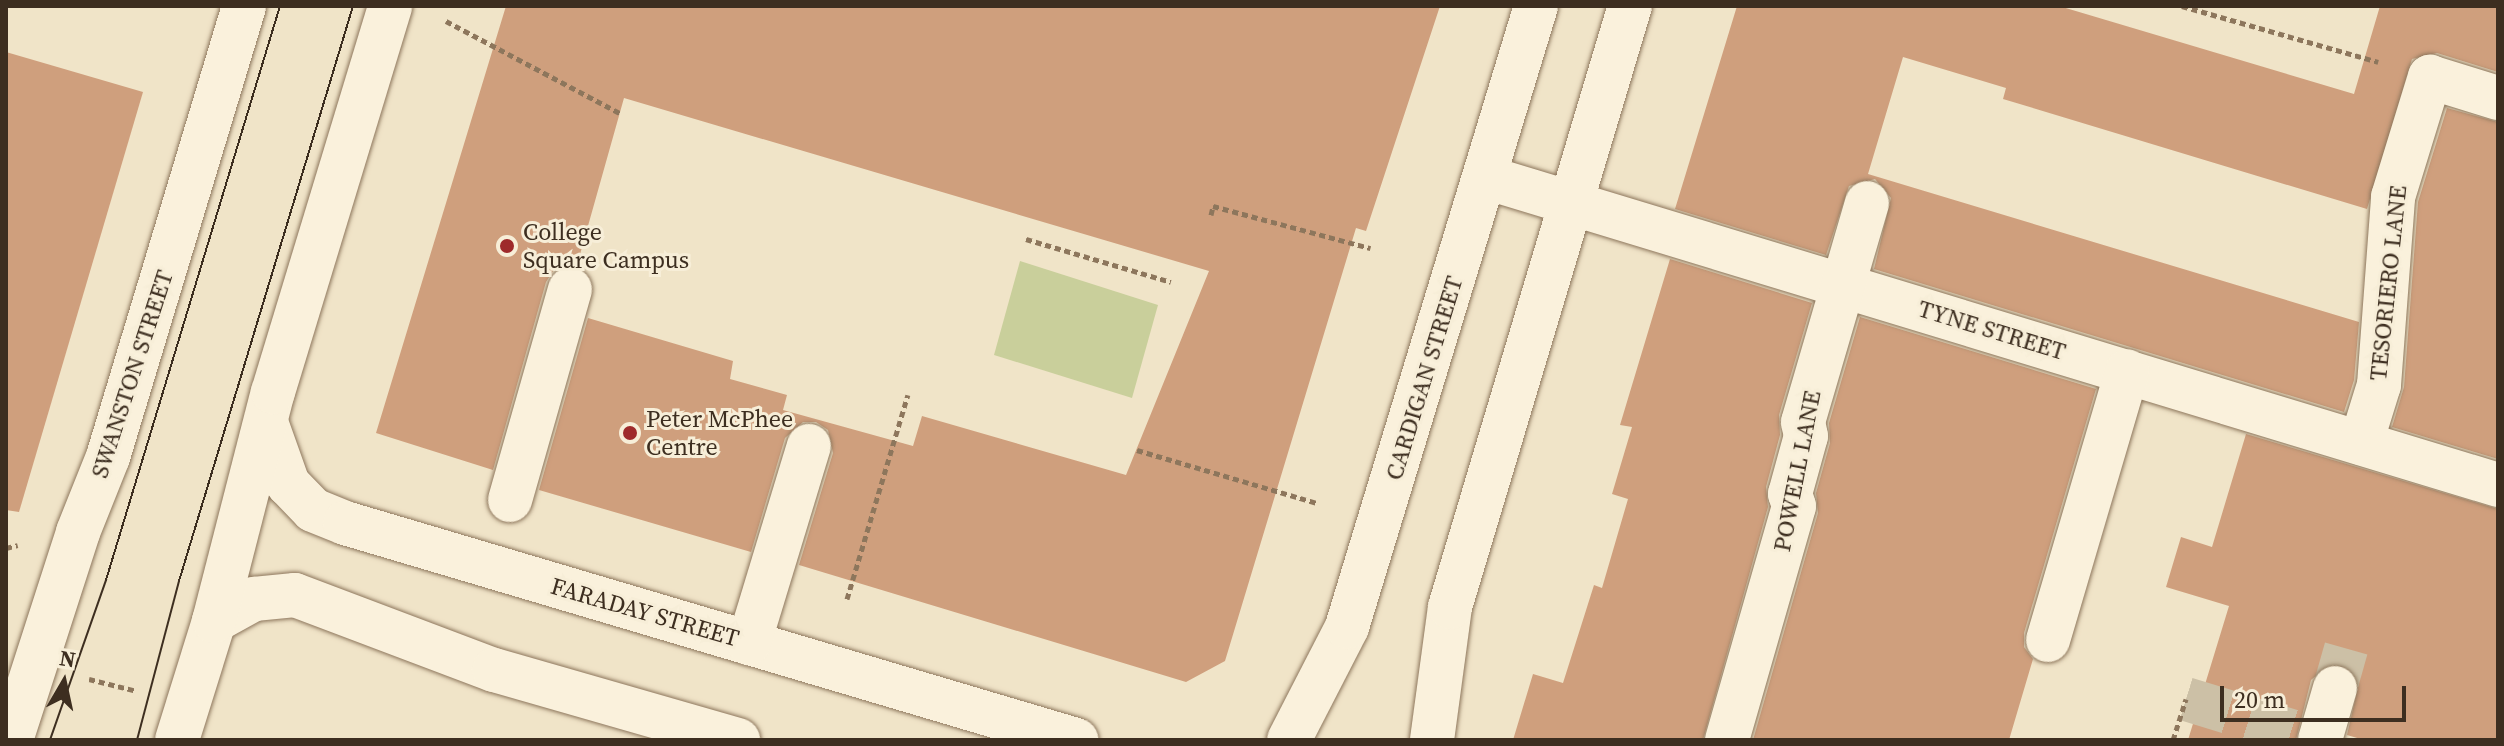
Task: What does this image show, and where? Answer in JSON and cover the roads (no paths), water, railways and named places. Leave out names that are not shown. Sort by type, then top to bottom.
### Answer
[{"type":"street","name":"SWANSTON STREET","points":[[11,740],[20,663],[108,457],[244,6]]},
{"type":"street","points":[[177,740],[214,621],[266,422],[390,6]]},
{"type":"street","name":"CARDIGAN STREET","points":[[1289,740],[1347,627],[1536,6]]},
{"type":"street","points":[[1432,740],[1450,607],[1630,6]]},
{"type":"street","name":"TESORIERO LANE","points":[[2361,443],[2379,385],[2393,197],[2430,77],[2498,98]]},
{"type":"street","name":"TYNE STREET","points":[[1485,177],[2498,485]]},
{"type":"street","name":"POWELL LANE","points":[[1727,740],[1794,506],[1790,494],[1806,436],[1803,422],[1867,203]]},
{"type":"street","points":[[510,500],[570,289]]},
{"type":"street","points":[[2048,640],[2127,371]]},
{"type":"street","name":"FARADAY STREET","points":[[266,422],[288,484],[313,510],[1076,740]]},
{"type":"street","points":[[749,643],[809,446]]},
{"type":"street","points":[[214,621],[254,599],[295,595],[494,670],[738,740]]},
{"type":"street","points":[[2320,740],[2335,688]]},
{"type":"tunnel","points":[[2335,688],[2346,649]]},
{"type":"tunnel","points":[[2186,699],[2320,740]]},
{"type":"tram line","points":[[50,740],[106,580],[280,6]]},
{"type":"tram line","points":[[137,740],[179,581],[353,6]]},
{"type":"place","name":"College Square Campus","points":[[507,246]]},
{"type":"place","name":"Peter McPhee Centre","points":[[630,433]]}]
